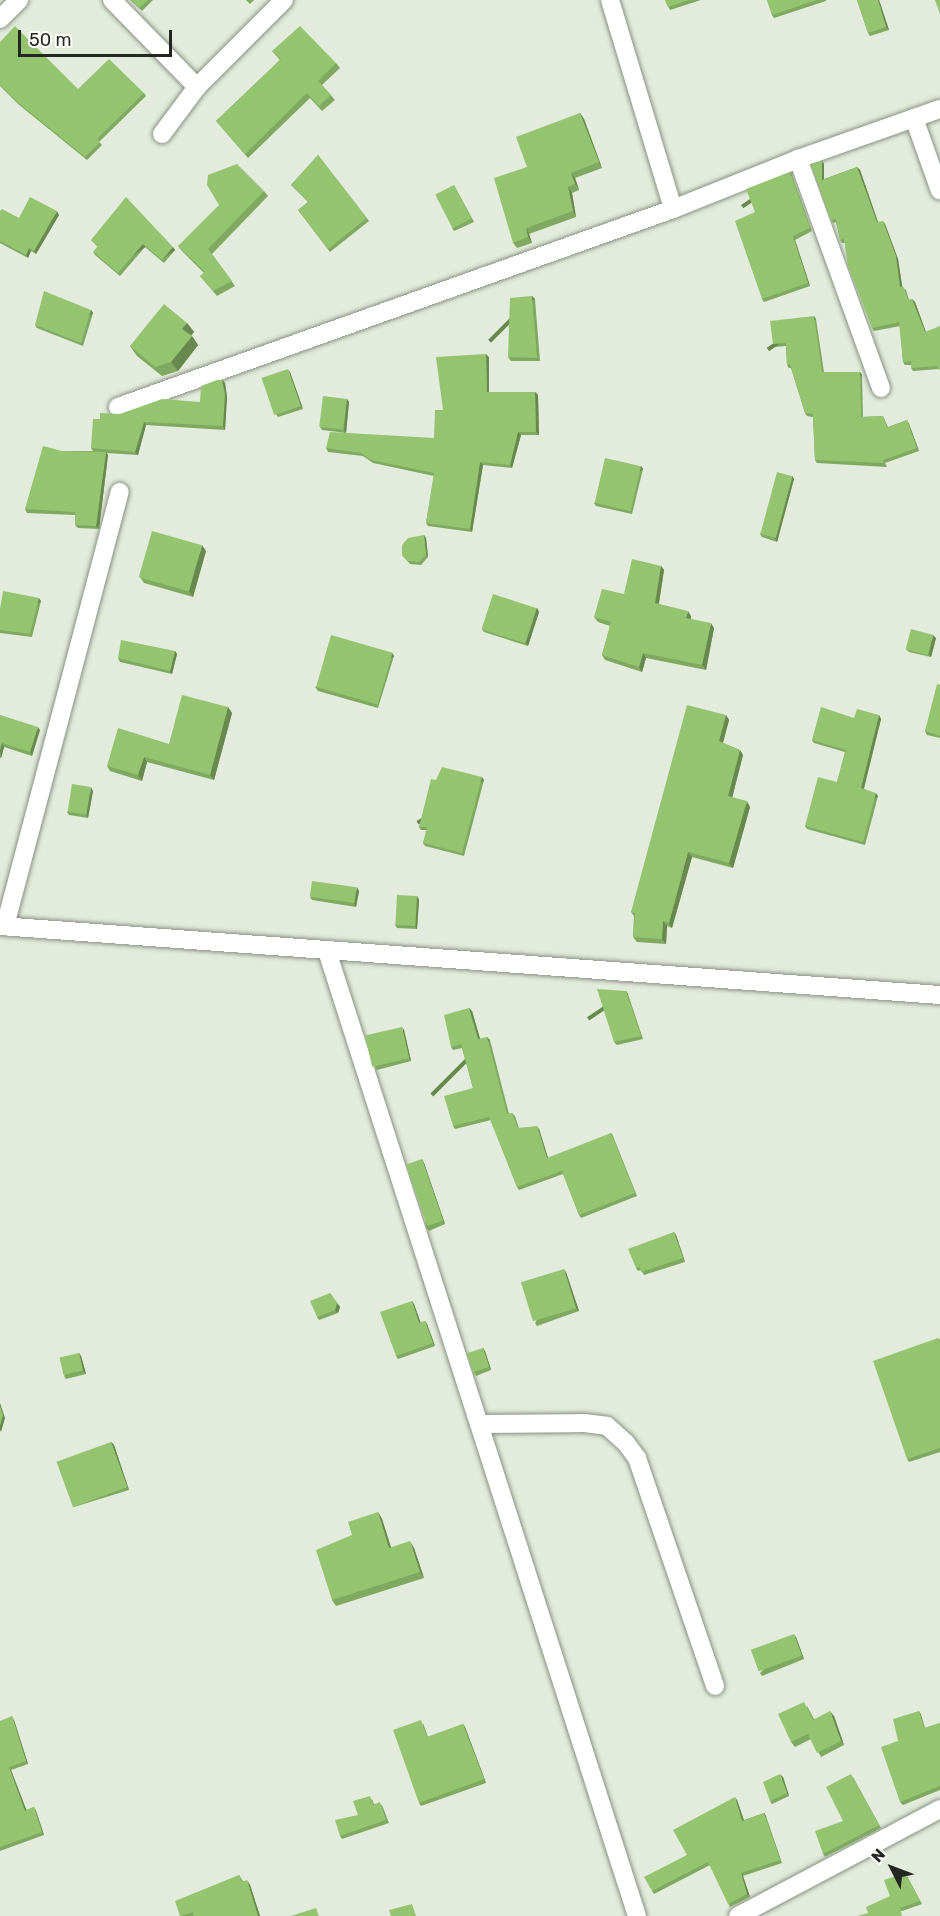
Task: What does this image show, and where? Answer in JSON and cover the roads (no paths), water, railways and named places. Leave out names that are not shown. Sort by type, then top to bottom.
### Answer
[{"type":"street","points":[[0,19],[19,0]]},
{"type":"street","points":[[112,0],[197,87]]},
{"type":"street","points":[[162,134],[197,87],[284,0]]},
{"type":"street","points":[[610,0],[673,208]]},
{"type":"street","points":[[118,407],[673,208],[798,159],[940,109]]},
{"type":"street","points":[[914,118],[940,191]]},
{"type":"street","points":[[798,159],[881,388]]},
{"type":"street","points":[[120,492],[2,926],[940,994]]},
{"type":"street","points":[[327,951],[638,1916]]},
{"type":"street","points":[[479,1424],[584,1423],[607,1426],[626,1443],[637,1458],[715,1686]]},
{"type":"street","points":[[738,1916],[940,1809]]}]
